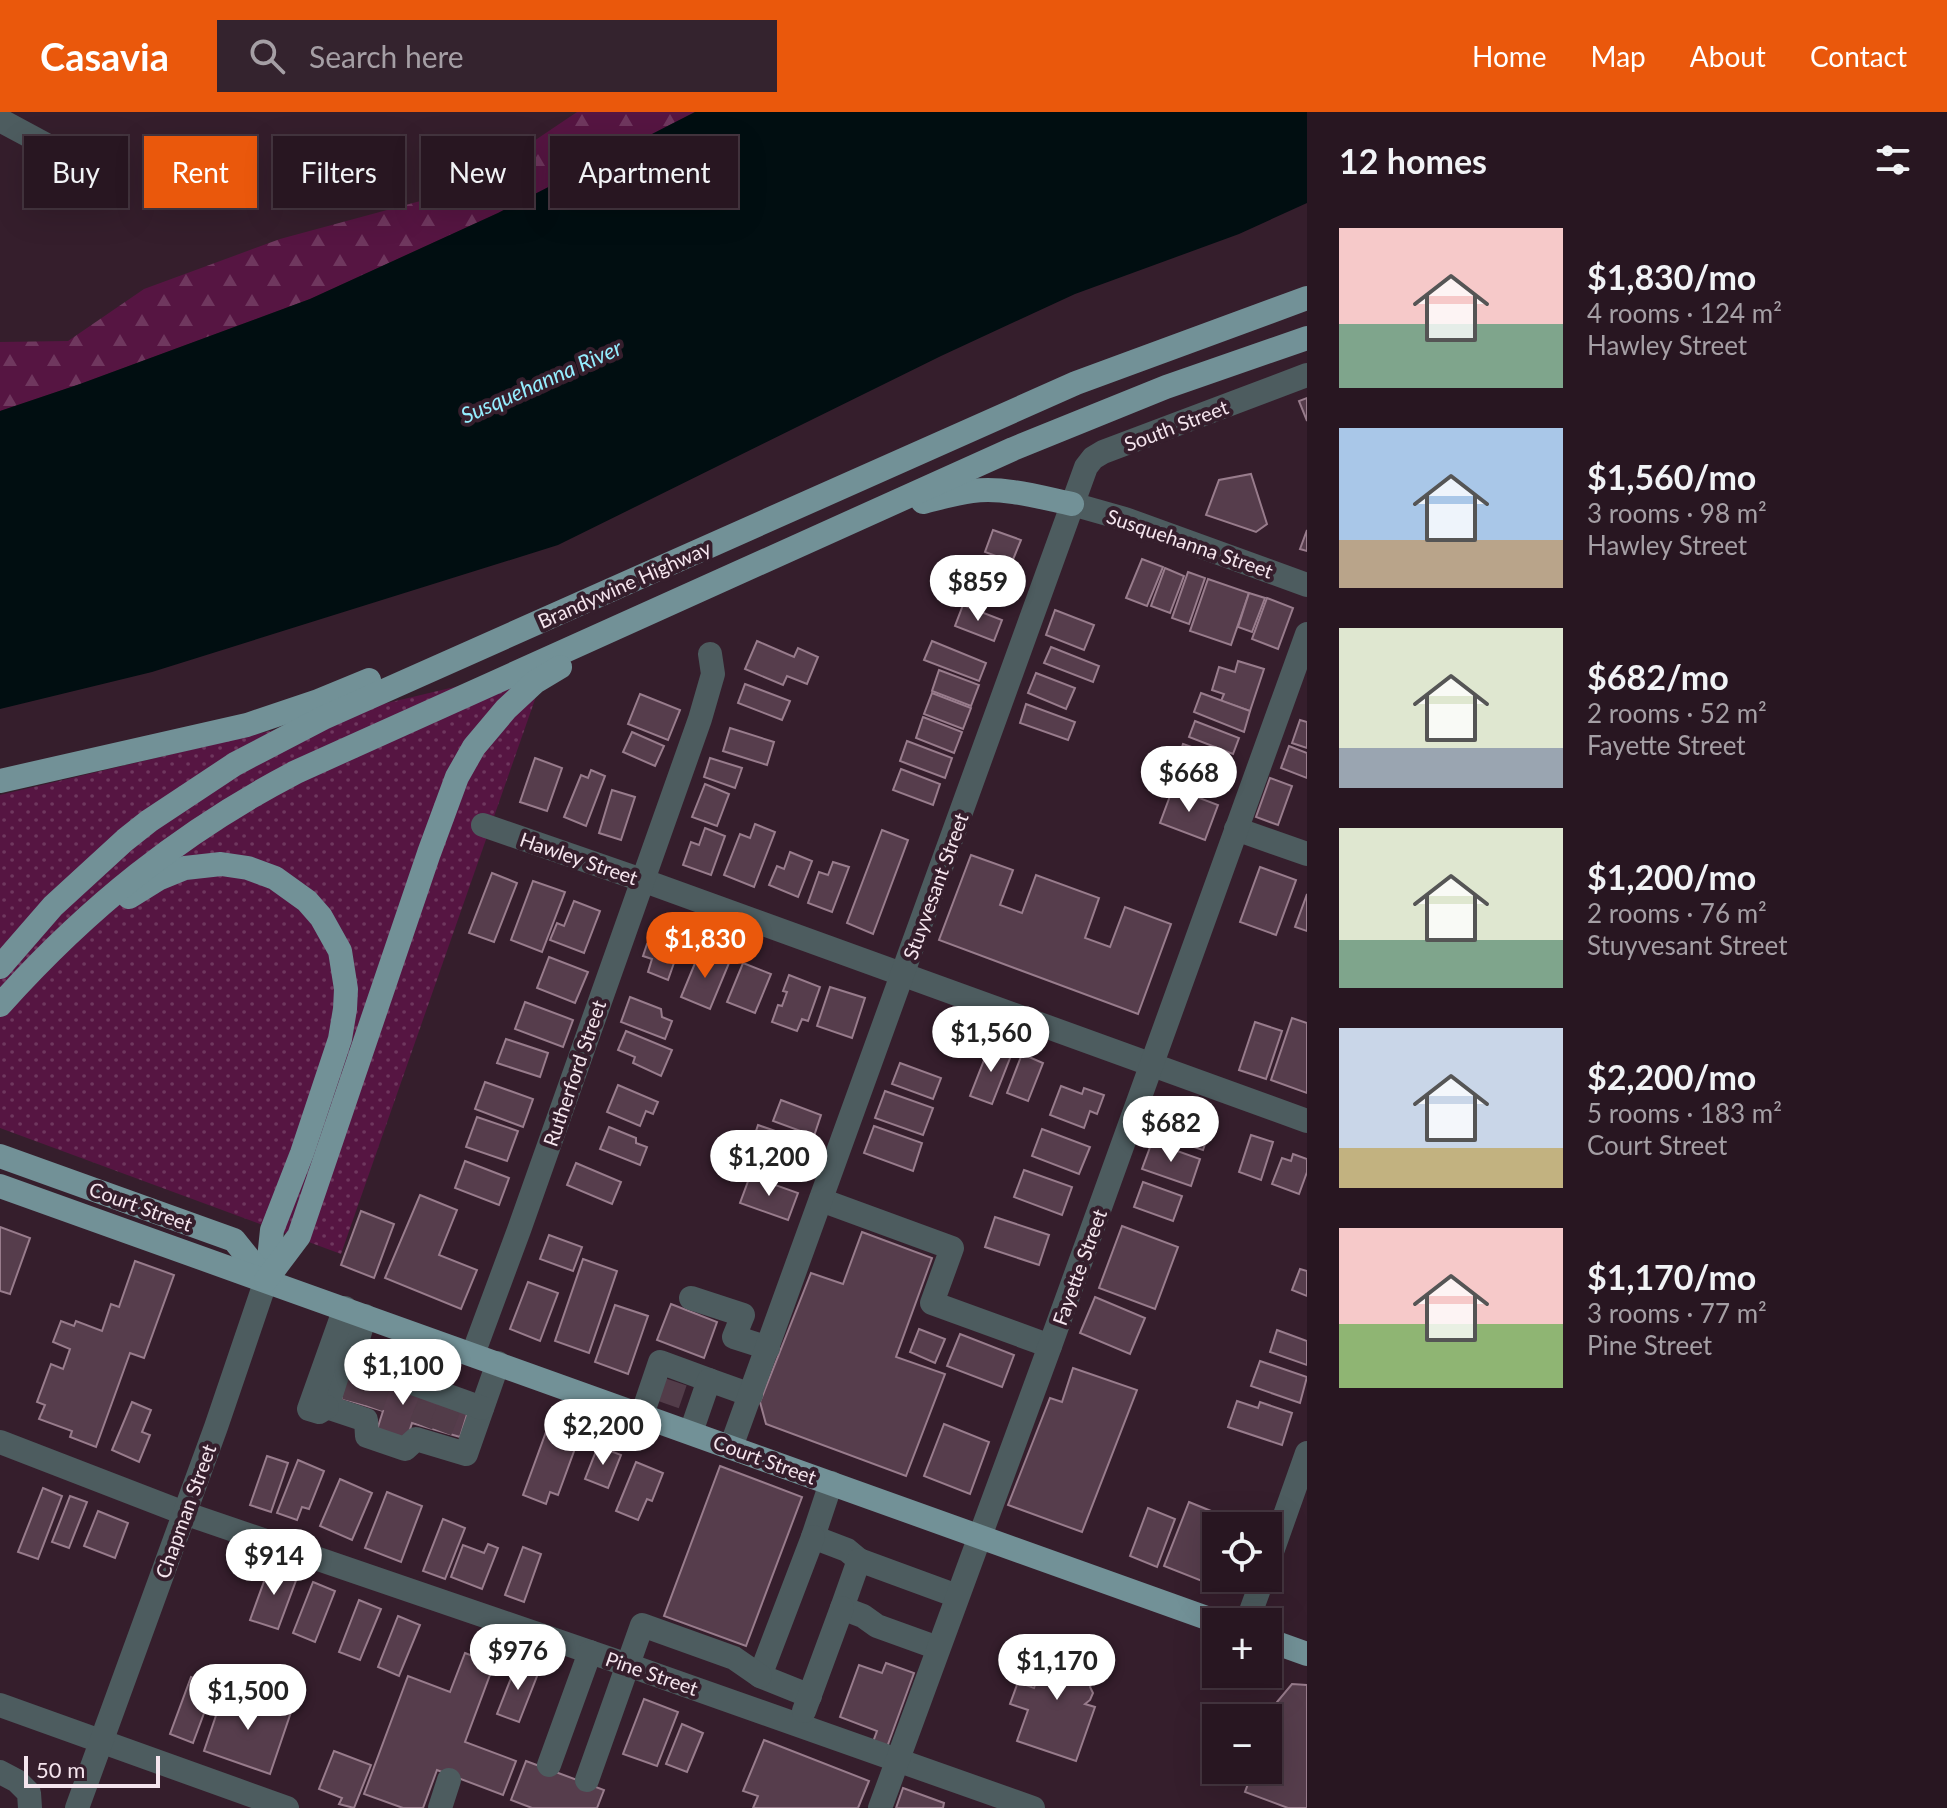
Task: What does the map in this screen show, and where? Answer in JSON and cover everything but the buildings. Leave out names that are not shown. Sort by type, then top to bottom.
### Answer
[{"type":"main road","points":[[1199,336],[1307,291]]},
{"type":"main road","name":"Brandywine Highway","points":[[0,967],[53,906],[149,821],[235,764],[323,718],[1055,392],[1307,298]]},
{"type":"main road","name":"Brandywine Highway","points":[[6,998],[70,931],[130,879],[183,839],[296,772],[1023,445],[1256,354],[1307,338]]},
{"type":"main road","points":[[833,530],[921,502],[974,491],[1014,492],[1072,504]]},
{"type":"main road","points":[[266,1280],[299,1236],[429,853],[457,777],[474,747],[506,709],[535,682],[673,602]]},
{"type":"main road","points":[[0,781],[247,725],[393,671],[509,636]]},
{"type":"main road","points":[[6,998],[112,908],[158,879],[185,868],[221,864],[257,871],[283,883],[315,909],[340,951],[346,989],[345,1009],[340,1039],[302,1153],[272,1230],[266,1280]]},
{"type":"main road","name":"Court Street","points":[[0,1156],[234,1240],[266,1280]]},
{"type":"main road","name":"Court Street","points":[[0,1186],[1202,1616]]},
{"type":"main road","points":[[1282,1645],[1307,1654]]},
{"type":"street","points":[[0,120],[30,136]]},
{"type":"street","name":"South Street","points":[[1072,504],[1086,467],[1098,455],[1307,375]]},
{"type":"street","name":"Susquehanna Street","points":[[1072,504],[1125,519],[1307,585]]},
{"type":"street","name":"Stuyvesant Street","points":[[731,1447],[1072,504]]},
{"type":"street","name":"Fayette Street","points":[[880,1808],[1307,634]]},
{"type":"street","name":"Rutherford Street","points":[[473,1354],[700,719],[713,674],[710,654]]},
{"type":"street","name":"Hawley Street","points":[[483,825],[1307,1121]]},
{"type":"street","points":[[1236,829],[1307,854]]},
{"type":"street","points":[[821,1200],[952,1248],[932,1303],[1050,1346]]},
{"type":"street","name":"Chapman Street","points":[[77,1808],[266,1280]]},
{"type":"street","points":[[691,1298],[743,1315],[734,1337],[768,1348]]},
{"type":"street","points":[[355,1312],[368,1371]]},
{"type":"street","points":[[354,1410],[319,1412],[309,1409],[355,1312]]},
{"type":"street","points":[[482,1408],[442,1397],[342,1360],[354,1410],[367,1436],[405,1449],[428,1435],[466,1454],[498,1363]]},
{"type":"street","points":[[642,1415],[656,1387],[660,1362],[751,1395]]},
{"type":"street","points":[[691,1432],[693,1401],[709,1380]]},
{"type":"street","name":"Pine Street","points":[[0,1442],[184,1513],[1033,1808]]},
{"type":"street","points":[[1282,1524],[1307,1453]]},
{"type":"street","points":[[737,1703],[754,1672],[813,1537],[831,1483]]},
{"type":"street","points":[[813,1537],[847,1550],[859,1560],[957,1596]]},
{"type":"street","points":[[799,1725],[859,1560]]},
{"type":"street","points":[[842,1608],[863,1616],[877,1626],[938,1648]]},
{"type":"street","points":[[587,1780],[642,1625],[734,1658],[754,1672],[810,1696]]},
{"type":"street","points":[[549,1765],[590,1652]]},
{"type":"street","points":[[0,1705],[287,1808]]},
{"type":"street","points":[[0,1772],[17,1781],[29,1793],[30,1808]]},
{"type":"street","points":[[440,1808],[449,1780]]},
{"type":"green space","points":[[577,112],[695,112],[648,136],[550,136],[550,186],[534,195],[534,141]]},
{"type":"green space","points":[[421,201],[421,208],[508,208],[310,299],[0,411],[0,342],[68,341],[144,289],[280,239],[395,208],[405,208],[405,205]]},
{"type":"green space","points":[[547,665],[341,1254],[0,1128],[0,795]]},
{"type":"water","name":"Susquehanna River","points":[[695,112],[1307,112],[1307,203],[1239,234],[1075,294],[941,356],[558,545],[152,672],[0,709],[0,411],[310,299],[508,208],[534,208],[534,195],[550,186],[550,208],[738,208],[738,136],[648,136]]},
{"type":"tunnel","points":[[354,1402],[361,1375]]},
{"type":"tunnel","points":[[371,1407],[380,1381]]},
{"type":"tunnel","points":[[660,1389],[686,1398]]},
{"type":"tunnel","points":[[421,1425],[432,1397]]},
{"type":"tunnel","points":[[440,1431],[451,1402]]}]
